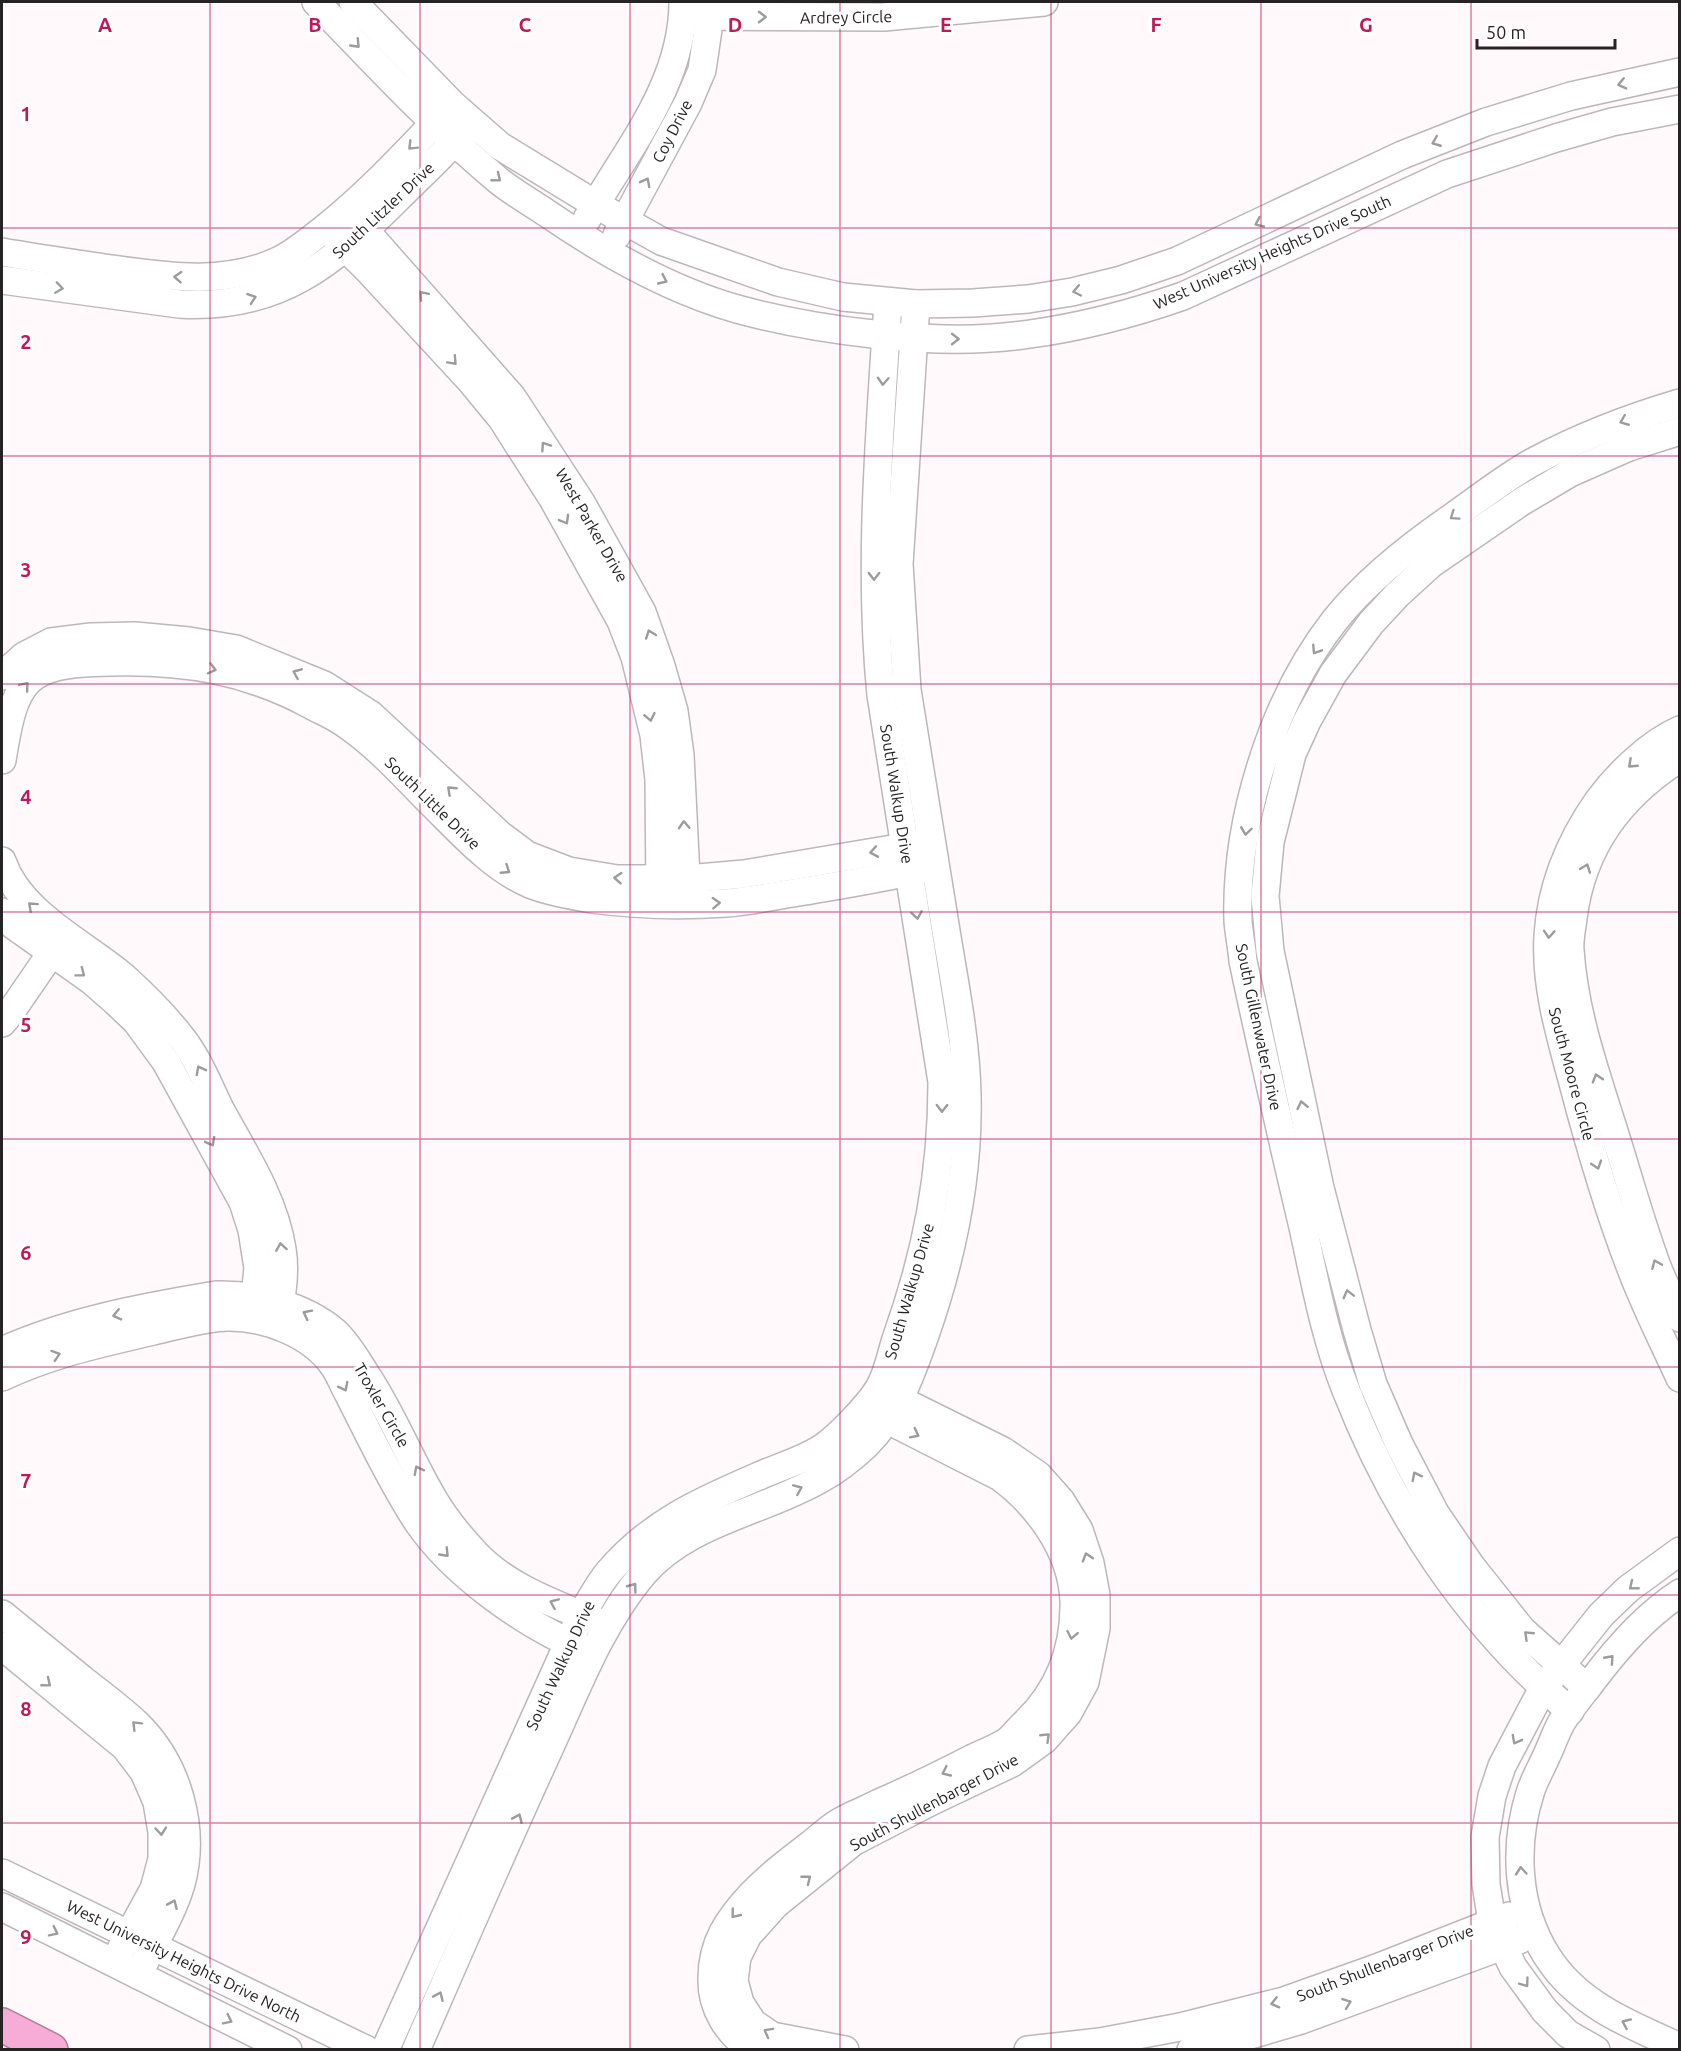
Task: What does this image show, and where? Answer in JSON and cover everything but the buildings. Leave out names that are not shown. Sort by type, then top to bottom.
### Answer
[{"type":"highway","points":[[2,2025],[51,2049]]},
{"type":"street","name":"West University Heights Drive South","points":[[316,2],[434,124],[500,146],[661,241],[778,282],[843,297],[916,304],[1028,299],[1072,292],[1121,280],[1177,261],[1402,155],[1486,122],[1571,96],[1680,72]]},
{"type":"street","name":"West University Heights Drive South","points":[[353,2],[452,104],[463,132],[501,182],[607,252],[666,281],[735,308],[809,325],[914,338],[995,338],[1030,334],[1072,327],[1148,308],[1183,296],[1448,174],[1601,125],[1680,109]]},
{"type":"street","name":"Ardrey Circle","points":[[683,9],[884,17],[1044,2]]},
{"type":"street","name":"Coy Drive","points":[[578,234],[657,104],[671,70],[681,33],[683,9]]},
{"type":"street","name":"Coy Drive","points":[[607,252],[626,221],[702,70],[711,9]]},
{"type":"street","name":"South Litzler Drive","points":[[2,252],[159,276],[198,278],[247,271],[279,260],[300,248],[326,228],[348,210],[452,104]]},
{"type":"street","name":"South Litzler Drive","points":[[2,280],[179,304],[207,306],[243,301],[284,287],[319,268],[356,239],[463,132]]},
{"type":"street","name":"West Parker Drive","points":[[348,210],[356,239],[502,419],[553,499],[621,621],[635,657],[654,735],[658,780],[660,892]]},
{"type":"street","name":"West Parker Drive","points":[[326,228],[356,239],[512,397],[582,504],[642,612],[674,711],[680,756],[687,892]]},
{"type":"street","name":"South Walkup Drive","points":[[386,2049],[581,1648],[607,1626],[619,1605],[642,1576],[667,1551],[699,1532],[820,1480],[846,1463],[870,1441],[882,1404],[935,1307],[949,1258],[959,1207],[968,1100],[966,1068],[921,857],[881,695],[875,617],[874,555],[888,302]]},
{"type":"street","name":"South Walkup Drive","points":[[916,304],[899,564],[921,857]]},
{"type":"street","name":"South Gillenwater Drive","points":[[1570,1711],[1543,1688],[1479,1620],[1425,1546],[1369,1445],[1345,1389],[1326,1328],[1243,961],[1238,921],[1240,878],[1245,835],[1258,771],[1280,715],[1301,672],[1336,620],[1374,579],[1419,540],[1531,463],[1587,436],[1639,415],[1680,403]]},
{"type":"street","name":"South Gillenwater Drive","points":[[1587,1688],[1522,1630],[1471,1566],[1435,1513],[1399,1444],[1373,1384],[1320,1188],[1270,951],[1265,896],[1270,842],[1292,754],[1333,674],[1371,623],[1431,564],[1521,502],[1570,473],[1629,447],[1680,432]]},
{"type":"street","name":"South Little Drive","points":[[2,676],[24,656],[51,642],[91,637],[135,636],[189,641],[237,649],[324,685],[371,715],[499,834],[527,855],[569,872],[617,879],[660,892]]},
{"type":"street","name":"South Little Drive","points":[[2,760],[12,710],[18,693],[35,674],[54,666],[94,662],[149,661],[196,665],[244,677],[288,693],[343,721],[373,745],[470,841],[502,868],[529,884],[567,895],[620,903],[660,892],[687,892],[744,874],[921,857]]},
{"type":"street","points":[[1292,690],[1317,704]]},
{"type":"street","name":"South Moore Circle","points":[[1680,730],[1670,734],[1637,759],[1609,786],[1587,817],[1568,851],[1555,891],[1548,935],[1549,976],[1556,1021],[1584,1125],[1630,1266],[1680,1378]]},
{"type":"street","name":"South Moore Circle","points":[[1680,758],[1659,771],[1636,790],[1608,822],[1589,860],[1576,896],[1570,947],[1574,986],[1584,1034],[1653,1257],[1680,1318]]},
{"type":"street","points":[[2,861],[6,873],[21,896],[59,942]]},
{"type":"street","points":[[2,912],[14,925],[59,942],[123,977],[157,1008],[185,1042],[267,1198],[277,1226],[282,1251],[283,1283],[266,1311]]},
{"type":"street","points":[[2,1023],[59,942]]},
{"type":"street","name":"Troxler Circle","points":[[2,1351],[32,1338],[75,1325],[168,1304],[216,1295],[237,1294],[266,1311],[303,1338],[333,1365],[382,1460],[418,1522],[470,1579],[498,1601],[581,1648]]},
{"type":"street","name":"Troxler Circle","points":[[2,1377],[62,1353],[192,1322],[266,1311],[319,1320],[336,1334],[379,1394],[435,1501],[476,1554],[513,1583],[546,1601],[607,1626]]},
{"type":"street","name":"South Walkup Drive","points":[[416,2049],[581,1648],[581,1615],[607,1574],[654,1529],[692,1505],[802,1459],[882,1404]]},
{"type":"street","name":"South Shullenbarger Drive","points":[[752,2049],[738,2041],[727,2026],[716,2005],[712,1984],[716,1944],[731,1917],[853,1842],[1012,1763],[1044,1740],[1068,1713],[1085,1682],[1093,1650],[1096,1595],[1078,1530],[1061,1502],[1038,1475],[1004,1451],[882,1404]]},
{"type":"street","points":[[1596,2049],[1568,2034],[1545,2011],[1513,1967],[1497,1934],[1486,1884],[1485,1838],[1492,1796],[1502,1766],[1543,1688],[1560,1665],[1601,1615],[1628,1589],[1680,1551]]},
{"type":"street","points":[[1680,1593],[1637,1630],[1607,1662],[1562,1721],[1531,1789],[1522,1827],[1520,1863],[1523,1896],[1535,1934],[1548,1958],[1579,1993],[1615,2018],[1680,2047]]},
{"type":"street","points":[[2,1614],[137,1724],[171,1772],[181,1799],[185,1832],[184,1866],[173,1904],[140,1941],[114,1962]]},
{"type":"street","points":[[2,1646],[125,1747],[144,1772],[157,1802],[162,1832],[162,1859],[140,1941],[138,1975]]},
{"type":"street","name":"West University Heights Drive North","points":[[2,1873],[367,2049]]},
{"type":"street","name":"South Shullenbarger Drive","points":[[768,1895],[737,1957],[734,1981],[740,2003],[753,2024],[772,2036],[844,2049]]},
{"type":"street","name":"West University Heights Drive North","points":[[2,1907],[288,2049]]},
{"type":"street","name":"South Shullenbarger Drive","points":[[1191,2049],[1223,2043],[1301,2020],[1497,1934],[1527,1909]]},
{"type":"street","name":"South Shullenbarger Drive","points":[[1028,2049],[1112,2040],[1180,2026],[1284,2001],[1374,1969],[1497,1934],[1535,1934]]}]
